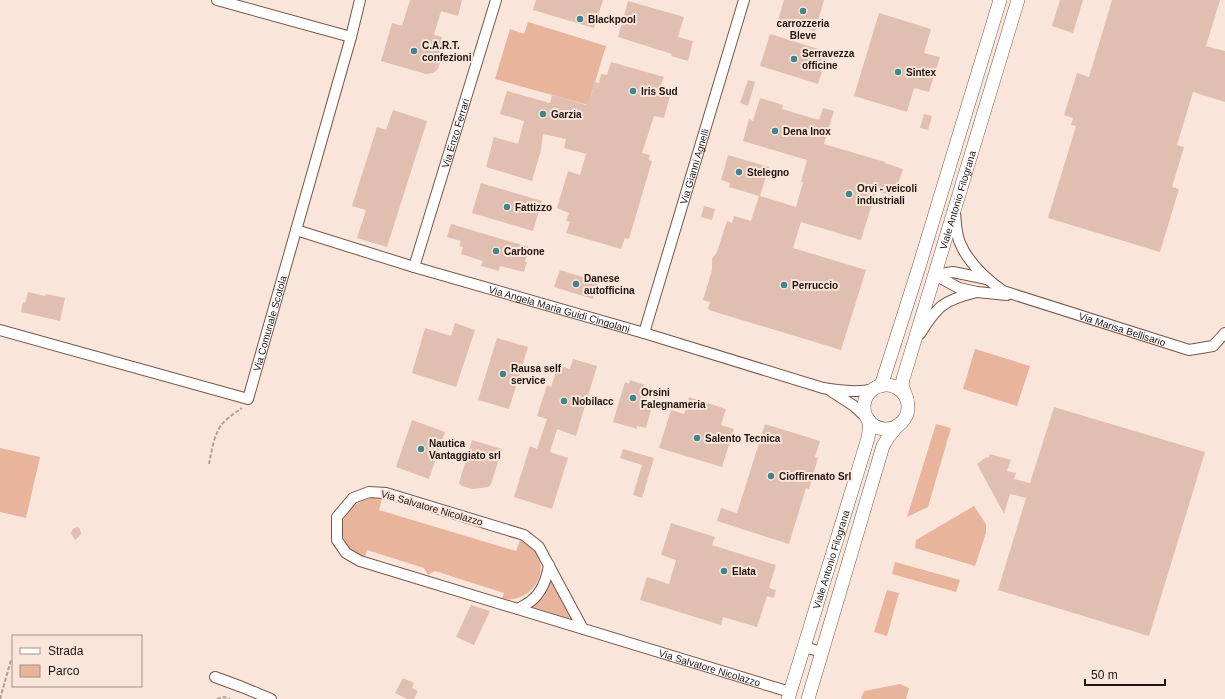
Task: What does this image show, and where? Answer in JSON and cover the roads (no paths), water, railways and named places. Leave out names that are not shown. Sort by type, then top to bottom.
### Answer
[{"type":"main road","name":"Viale Antonio Filograna","points":[[878,387],[918,270],[1000,0]]},
{"type":"main road","name":"Viale Antonio Filograna","points":[[906,400],[902,385],[1018,0]]},
{"type":"main road","points":[[918,270],[936,276]]},
{"type":"main road","points":[[887,385],[899,389],[906,400],[908,406],[907,413],[904,419],[893,428],[886,429],[873,424],[865,413],[864,406],[869,393],[878,387],[887,385]]},
{"type":"main road","name":"Viale Antonio Filograna","points":[[789,695],[868,438],[870,423],[868,419]]},
{"type":"main road","name":"Viale Antonio Filograna","points":[[808,699],[883,446],[888,436],[899,424]]},
{"type":"street","points":[[217,0],[351,37]]},
{"type":"street","name":"Via Comunale Scotola","points":[[0,330],[248,398],[351,37],[360,0]]},
{"type":"street","name":"Via Enzo Ferrari","points":[[414,267],[496,0]]},
{"type":"street","name":"Via Gianni Agnelli","points":[[644,333],[744,0]]},
{"type":"street","name":"Via Marisa Bellisario","points":[[955,210],[956,228],[960,243],[970,261],[986,279],[1003,291],[1014,296],[1189,350],[1213,346],[1225,333]]},
{"type":"street","name":"Via Angela Maria Guidi Cingolani","points":[[296,230],[414,267],[644,333],[823,388]]},
{"type":"street","name":"Via Marisa Bellisario","points":[[936,276],[953,272],[986,279]]},
{"type":"street","name":"Via Marisa Bellisario","points":[[936,276],[959,288],[977,292],[1014,296]]},
{"type":"street","name":"Via Marisa Bellisario","points":[[915,342],[937,309],[951,300],[977,292]]},
{"type":"street","points":[[823,388],[865,391],[878,387]]},
{"type":"street","points":[[823,388],[854,406],[868,419]]},
{"type":"street","name":"Via Salvatore Nicolazzo","points":[[583,630],[539,547],[524,535],[386,493],[368,492],[353,498],[337,517],[337,540],[346,553],[360,561],[518,609],[583,630],[789,695]]},
{"type":"street","points":[[518,609],[533,600],[547,578],[549,565]]},
{"type":"street","points":[[804,647],[822,652]]},
{"type":"street","points":[[215,677],[271,699]]},
{"type":"place","name":"carrozzeria Bleve","points":[[803,11]]},
{"type":"place","name":"Blackpool","points":[[580,19]]},
{"type":"place","name":"C.A.R.T. confezioni","points":[[414,51]]},
{"type":"place","name":"Serravezza officine","points":[[794,59]]},
{"type":"place","name":"Sintex","points":[[898,72]]},
{"type":"place","name":"Iris Sud","points":[[633,91]]},
{"type":"place","name":"Garzia","points":[[543,114]]},
{"type":"place","name":"Dena Inox","points":[[775,131]]},
{"type":"place","name":"Stelegno","points":[[739,172]]},
{"type":"place","name":"Orvi - veicoli industriali","points":[[849,194]]},
{"type":"place","name":"Fattizzo","points":[[507,207]]},
{"type":"place","name":"Carbone","points":[[496,251]]},
{"type":"place","name":"Danese autofficina","points":[[576,284]]},
{"type":"place","name":"Perruccio","points":[[784,285]]},
{"type":"place","name":"Rausa self service","points":[[503,374]]},
{"type":"place","name":"Orsini Falegnameria","points":[[633,398]]},
{"type":"place","name":"Nobilacc","points":[[564,401]]},
{"type":"place","name":"Salento Tecnica","points":[[697,438]]},
{"type":"place","name":"Nautica Vantaggiato srl","points":[[421,449]]},
{"type":"place","name":"Cioffirenato Srl","points":[[771,476]]},
{"type":"place","name":"Elata","points":[[724,571]]}]
